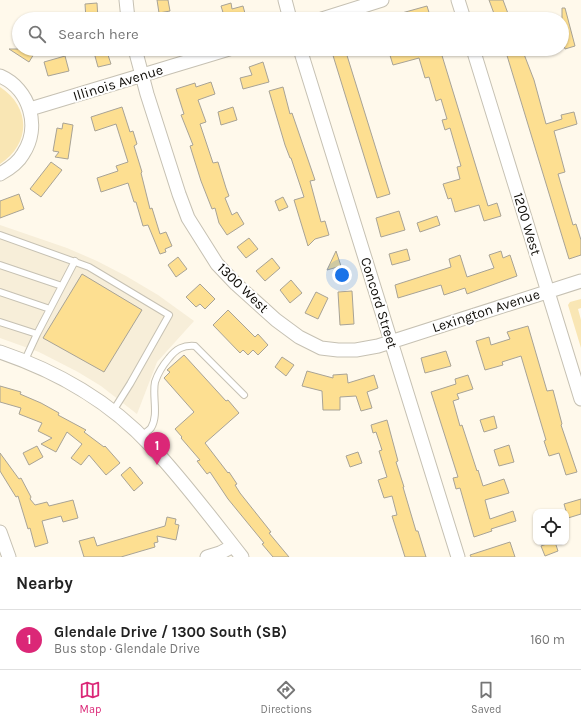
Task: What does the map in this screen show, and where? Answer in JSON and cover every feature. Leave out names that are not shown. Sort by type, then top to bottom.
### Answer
[{"type":"street","points":[[126,0],[127,12]]},
{"type":"street","points":[[285,0],[288,12]]},
{"type":"street","points":[[344,12],[382,0]]},
{"type":"street","points":[[458,0],[462,12]]},
{"type":"street","name":"1300 West","points":[[137,56],[179,194],[188,218],[217,264],[236,284],[276,320],[299,337],[321,348],[356,350],[391,342]]},
{"type":"street","name":"Illinois Avenue","points":[[30,109],[206,56]]},
{"type":"street","name":"Concord Street","points":[[302,56],[458,557]]},
{"type":"street","name":"1200 West","points":[[475,56],[548,292],[578,380],[581,399]]},
{"type":"street","points":[[0,76],[16,87],[26,101],[30,109],[32,127],[28,146],[17,163],[0,174]]},
{"type":"street","name":"Lexington Avenue","points":[[391,342],[581,281]]},
{"type":"street","points":[[0,352],[25,360],[66,380],[113,411],[141,436],[183,481],[242,557]]},
{"type":"street","points":[[0,532],[9,557]]},
{"type":"street","points":[[207,557],[220,553],[233,546]]},
{"type":"lane","points":[[0,235],[96,270],[169,315],[113,411]]},
{"type":"lane","points":[[25,360],[75,262]]},
{"type":"lane","points":[[0,265],[62,286]]},
{"type":"lane","points":[[0,292],[50,309]]},
{"type":"lane","points":[[0,322],[37,334]]},
{"type":"lane","points":[[141,436],[151,428],[154,417],[155,382],[161,367],[180,347],[189,345],[195,346],[244,395]]},
{"type":"shaded area","points":[[0,87],[10,95],[17,105],[22,115],[23,126],[22,136],[17,146],[10,156],[0,164]]},
{"type":"shaded area","points":[[0,225],[67,248],[97,261],[158,295],[194,321],[157,362],[137,414],[101,386],[78,372],[39,352],[0,338]]},
{"type":"shaded area","points":[[581,299],[581,308],[578,309],[581,320],[581,348],[568,305],[570,302]]},
{"type":"building","points":[[157,0],[168,0],[170,11],[159,12]]},
{"type":"building","points":[[489,0],[503,0],[507,12],[493,12]]},
{"type":"building","points":[[97,3],[98,12],[86,12],[85,4]]},
{"type":"building","points":[[231,3],[232,9],[243,6],[245,12],[223,12],[221,6]]},
{"type":"building","points":[[427,6],[429,12],[405,12]]},
{"type":"building","points":[[562,8],[565,8],[566,12],[562,12]]},
{"type":"building","points":[[569,23],[575,46],[569,48]]},
{"type":"building","points":[[20,56],[33,56],[29,62]]},
{"type":"building","points":[[65,56],[69,71],[48,76],[44,62]]},
{"type":"building","points":[[95,56],[108,56],[111,64],[98,67]]},
{"type":"building","points":[[333,56],[347,56],[390,194],[377,198]]},
{"type":"building","points":[[390,56],[442,56],[488,206],[497,203],[501,216],[484,221],[479,205],[455,212],[451,198],[448,199],[443,184],[460,179],[457,167],[461,166],[450,128],[445,130],[442,120],[447,119],[441,99],[436,101],[429,77],[425,78],[419,58],[393,65]]},
{"type":"building","points":[[507,56],[525,56],[534,80],[546,124],[562,119],[561,115],[574,112],[577,124],[554,131],[565,172],[558,174],[573,225],[576,224],[581,240],[581,255],[569,259]]},
{"type":"building","points":[[263,62],[269,82],[243,89],[240,78],[252,75],[249,67]]},
{"type":"building","points":[[211,82],[215,94],[198,100],[206,122],[200,124],[213,163],[218,162],[229,196],[225,198],[232,215],[237,212],[244,224],[227,235],[219,223],[215,208],[212,209],[201,181],[190,146],[193,145],[181,115],[184,114],[176,89],[195,83],[196,87]]},
{"type":"building","points":[[283,87],[290,114],[292,113],[315,180],[310,181],[321,222],[325,221],[329,235],[315,239],[308,246],[294,200],[304,197],[285,145],[269,91]]},
{"type":"building","points":[[122,107],[130,132],[133,131],[137,144],[134,146],[142,172],[150,209],[152,208],[160,234],[166,232],[172,246],[165,249],[166,252],[160,254],[148,225],[143,226],[136,202],[134,202],[128,183],[101,192],[97,178],[118,171],[116,166],[128,162],[116,124],[95,131],[91,117]]},
{"type":"building","points":[[233,107],[237,120],[221,125],[218,112]]},
{"type":"building","points":[[63,123],[73,125],[68,159],[55,157],[59,152],[53,151],[57,128],[62,129]]},
{"type":"building","points":[[51,162],[62,170],[41,197],[30,189]]},
{"type":"building","points":[[19,194],[24,209],[0,218],[0,201]]},
{"type":"building","points":[[283,197],[288,207],[279,211],[275,201]]},
{"type":"building","points":[[399,211],[405,230],[381,237],[376,218]]},
{"type":"building","points":[[437,216],[440,225],[420,232],[417,223]]},
{"type":"building","points":[[249,238],[258,249],[246,258],[237,247]]},
{"type":"building","points":[[407,249],[410,260],[392,265],[389,254]]},
{"type":"building","points":[[336,251],[341,266],[327,270]]},
{"type":"building","points":[[501,251],[503,258],[510,255],[517,276],[467,294],[465,288],[444,295],[441,285],[398,298],[395,285],[451,267],[449,259],[460,255],[467,277],[494,268],[489,255]]},
{"type":"building","points":[[178,257],[187,269],[176,277],[168,265]]},
{"type":"building","points":[[272,258],[280,268],[265,281],[256,271]]},
{"type":"building","points":[[82,274],[142,310],[104,372],[43,338]]},
{"type":"building","points":[[291,280],[302,293],[290,303],[280,290]]},
{"type":"building","points":[[200,284],[215,299],[205,309],[200,304],[196,307],[186,297]]},
{"type":"building","points":[[352,291],[354,324],[340,325],[338,292]]},
{"type":"building","points":[[316,292],[328,298],[318,319],[305,313]]},
{"type":"building","points":[[228,310],[255,337],[258,334],[268,345],[258,355],[253,350],[248,355],[243,350],[240,353],[213,325]]},
{"type":"building","points":[[528,326],[547,391],[553,390],[561,425],[577,472],[566,475],[559,453],[549,456],[544,441],[546,440],[521,356],[502,362],[503,365],[485,370],[476,341],[489,337],[491,345],[510,339],[507,332]]},
{"type":"building","points":[[446,351],[451,366],[425,373],[421,358]]},
{"type":"building","points":[[184,355],[239,413],[205,443],[228,473],[229,472],[237,484],[235,485],[240,493],[271,532],[269,533],[289,557],[273,557],[262,544],[264,543],[228,499],[210,472],[207,474],[197,461],[200,460],[175,429],[194,412],[164,378],[170,372],[167,370]]},
{"type":"building","points":[[282,357],[294,365],[286,376],[275,367]]},
{"type":"building","points":[[307,371],[333,378],[333,375],[347,374],[348,383],[374,375],[378,388],[367,392],[372,408],[361,411],[356,396],[340,397],[340,410],[323,410],[322,391],[302,386]]},
{"type":"building","points":[[468,375],[473,389],[457,394],[459,399],[453,401],[460,426],[462,425],[483,486],[504,479],[509,493],[485,500],[490,519],[513,511],[516,521],[491,529],[492,531],[474,537],[460,488],[456,489],[453,478],[458,477],[431,392],[456,384],[455,379]]},
{"type":"building","points":[[0,386],[21,392],[20,394],[41,403],[59,413],[58,415],[86,430],[84,432],[104,447],[105,446],[120,463],[106,475],[89,455],[81,465],[71,458],[82,444],[67,432],[56,452],[41,444],[52,438],[38,431],[42,423],[19,414],[21,408],[0,402]]},
{"type":"building","points":[[494,416],[497,428],[484,432],[480,420]]},
{"type":"building","points":[[387,420],[403,487],[416,531],[418,531],[426,557],[405,557],[392,516],[397,515],[392,496],[384,498],[378,480],[387,477],[379,451],[382,450],[376,432],[373,433],[371,425]]},
{"type":"building","points":[[509,445],[514,462],[499,466],[494,450]]},
{"type":"building","points":[[37,446],[43,457],[29,465],[23,453]]},
{"type":"building","points":[[358,452],[362,463],[350,467],[346,456]]},
{"type":"building","points":[[0,453],[19,479],[21,478],[31,497],[30,499],[35,505],[47,502],[49,506],[73,500],[78,518],[63,522],[61,516],[42,521],[48,543],[35,547],[30,528],[28,529],[18,496],[16,497],[0,471]]},
{"type":"building","points":[[130,467],[143,483],[134,491],[121,475]]},
{"type":"building","points":[[581,499],[581,514],[569,518],[569,509],[565,509],[564,504]]},
{"type":"building","points":[[167,517],[176,519],[175,524],[179,525],[176,540],[157,536],[158,542],[154,543],[155,547],[121,557],[84,557],[79,541],[94,537],[97,546],[165,526]]},
{"type":"building","points":[[510,542],[515,557],[471,557],[470,555]]},
{"type":"building","points":[[556,545],[558,551],[545,556],[541,546]]},
{"type":"place","name":"Glendale Drive / 1300 South (SB)","points":[[157,465]]}]
